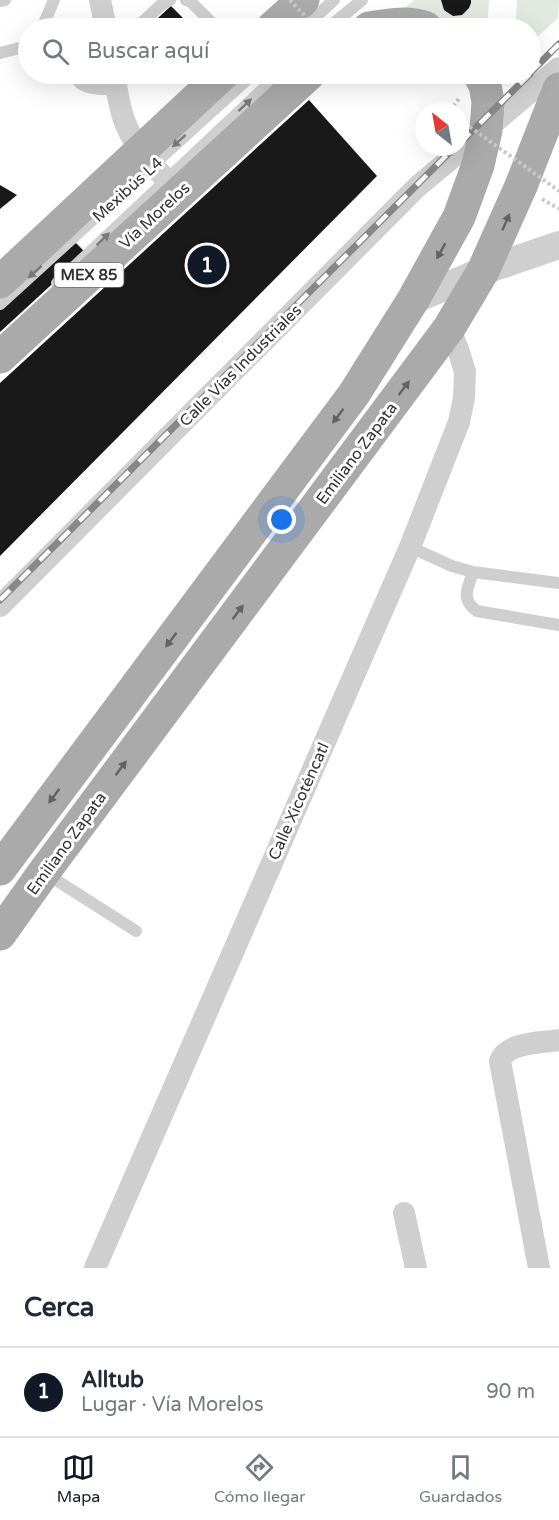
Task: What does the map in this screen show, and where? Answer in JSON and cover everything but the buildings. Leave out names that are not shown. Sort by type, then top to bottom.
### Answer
[{"type":"main road","points":[[283,18],[303,0]]},
{"type":"main road","points":[[372,18],[393,0]]},
{"type":"main road","name":"Vía Morelos","points":[[0,357],[159,171],[216,84]]},
{"type":"main road","name":"Vía Morelos","points":[[0,282],[159,171],[294,84]]},
{"type":"main road","points":[[0,869],[354,394],[413,300],[459,217],[478,165],[473,125],[488,102],[485,85],[470,85]]},
{"type":"main road","name":"Emiliano Zapata","points":[[0,934],[449,328],[483,271],[521,186],[559,89]]},
{"type":"main road","points":[[543,129],[559,160]]},
{"type":"street","points":[[100,0],[104,18]]},
{"type":"street","name":"Calle Vías Industriales","points":[[541,80],[559,68]]},
{"type":"street","points":[[117,84],[126,124],[159,171]]},
{"type":"street","name":"Calle Vías Industriales","points":[[0,606],[417,187],[473,125],[535,84]]},
{"type":"street","points":[[413,300],[483,271],[559,245]]},
{"type":"street","name":"Calle Xicoténcatl","points":[[95,1268],[410,547],[459,422],[464,398],[465,372],[449,328]]},
{"type":"street","points":[[539,1268],[500,1061],[506,1052],[514,1048],[559,1040]]},
{"type":"street","points":[[404,1213],[416,1268]]},
{"type":"lane","points":[[0,1],[5,0]]},
{"type":"lane","points":[[46,18],[54,0]]},
{"type":"lane","points":[[147,18],[161,5],[171,0]]},
{"type":"lane","points":[[186,0],[207,18]]},
{"type":"lane","points":[[314,18],[334,0]]},
{"type":"lane","points":[[340,18],[362,0]]},
{"type":"lane","points":[[0,52],[18,48]]},
{"type":"lane","points":[[81,84],[100,89],[110,84]]},
{"type":"lane","name":"Mexibús L4","points":[[49,290],[243,84]]},
{"type":"lane","name":"Mexibús L4","points":[[0,304],[267,84]]},
{"type":"lane","points":[[410,547],[452,566],[473,572],[559,583]]},
{"type":"lane","points":[[473,572],[466,593],[470,606],[477,611],[559,625]]},
{"type":"lane","points":[[44,872],[136,932]]},
{"type":"path","points":[[290,0],[307,18]]},
{"type":"path","points":[[457,102],[470,85]]},
{"type":"path","points":[[473,125],[559,191]]},
{"type":"shaded area","points":[[415,0],[489,0],[488,18],[431,18],[397,13]]},
{"type":"shaded area","points":[[517,0],[559,0],[558,18],[541,34],[541,18],[516,18]]},
{"type":"railway","points":[[541,62],[559,44]]},
{"type":"railway","points":[[469,134],[520,84]]},
{"type":"railway","points":[[0,600],[446,156]]},
{"type":"place","name":"Alltub","points":[[207,265]]}]
